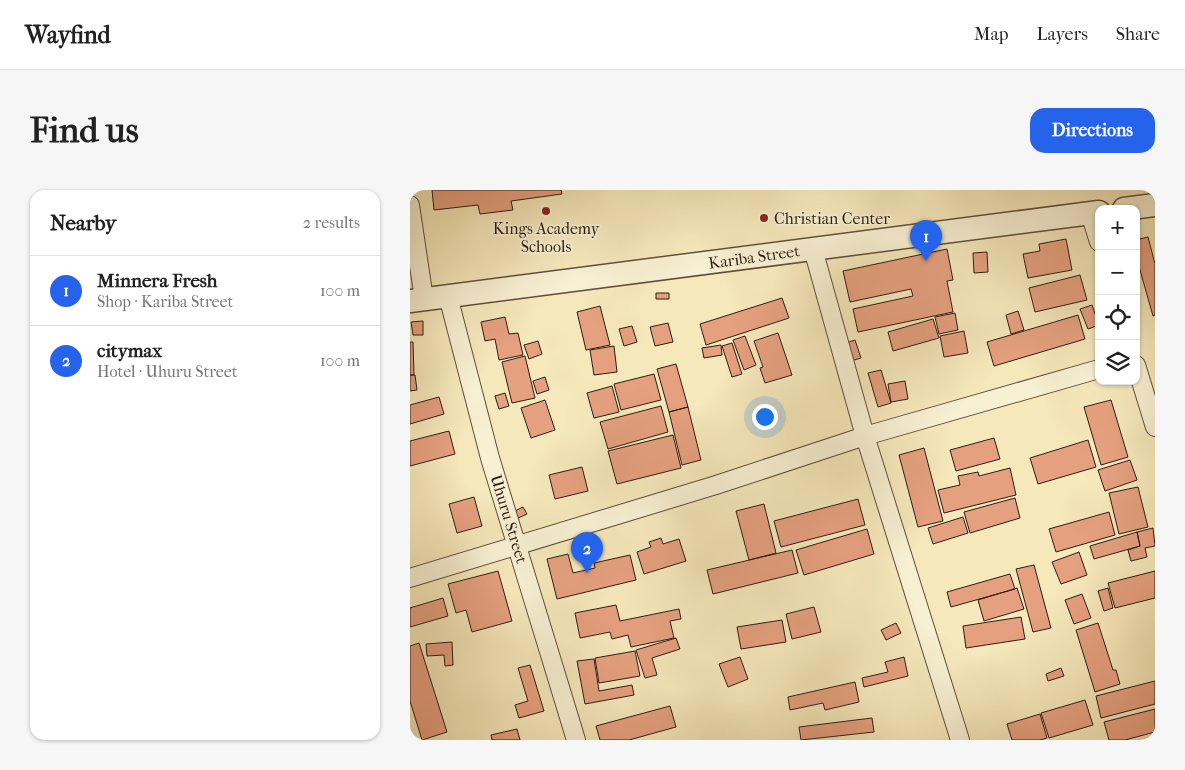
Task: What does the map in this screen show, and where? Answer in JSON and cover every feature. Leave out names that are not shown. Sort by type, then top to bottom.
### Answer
[{"type":"street","points":[[410,204],[417,300]]},
{"type":"street","points":[[1140,207],[1155,205]]},
{"type":"street","name":"Kariba Street","points":[[417,300],[1094,213]]},
{"type":"street","points":[[813,249],[865,436],[960,740]]},
{"type":"street","name":"Uhuru Street","points":[[448,296],[487,448],[576,740]]},
{"type":"street","points":[[410,578],[716,485],[865,436],[1095,370]]},
{"type":"street","points":[[1140,378],[1155,427]]},
{"type":"building","points":[[432,190],[561,190],[562,194],[511,201],[513,210],[480,214],[478,205],[434,210]]},
{"type":"building","points":[[1148,237],[1155,264],[1155,315],[1153,316],[1140,270],[1140,239]]},
{"type":"building","points":[[1066,239],[1072,270],[1028,278],[1023,254],[1040,251],[1039,244]]},
{"type":"building","points":[[947,249],[953,280],[947,281],[953,312],[858,332],[853,309],[913,296],[911,289],[850,302],[843,271]]},
{"type":"building","points":[[987,252],[988,272],[974,273],[973,253]]},
{"type":"building","points":[[1080,275],[1087,300],[1035,312],[1029,288]]},
{"type":"building","points":[[656,293],[669,293],[669,299],[656,299]]},
{"type":"building","points":[[782,298],[789,318],[706,345],[700,324]]},
{"type":"building","points":[[1092,305],[1095,314],[1095,326],[1088,329],[1080,309]]},
{"type":"building","points":[[600,306],[610,345],[586,350],[577,312]]},
{"type":"building","points":[[1018,311],[1024,330],[1011,334],[1006,315]]},
{"type":"building","points":[[955,313],[958,330],[939,334],[935,317]]},
{"type":"building","points":[[1078,315],[1085,339],[994,366],[987,342]]},
{"type":"building","points":[[505,317],[509,334],[518,333],[523,355],[499,360],[495,339],[485,341],[481,322]]},
{"type":"building","points":[[933,319],[939,338],[893,351],[888,332]]},
{"type":"building","points":[[423,321],[423,335],[413,335],[411,322]]},
{"type":"building","points":[[668,323],[673,342],[655,346],[650,327]]},
{"type":"building","points":[[632,326],[637,342],[624,346],[619,329]]},
{"type":"building","points":[[964,331],[968,353],[944,357],[940,336]]},
{"type":"building","points":[[778,333],[792,375],[765,383],[760,368],[763,367],[754,341]]},
{"type":"building","points":[[745,336],[756,365],[744,370],[733,340]]},
{"type":"building","points":[[855,340],[861,358],[851,361],[846,343]]},
{"type":"building","points":[[538,341],[542,354],[529,359],[524,345]]},
{"type":"building","points":[[410,342],[413,342],[414,375],[410,375]]},
{"type":"building","points":[[732,343],[742,374],[732,377],[722,346]]},
{"type":"building","points":[[721,345],[722,355],[704,358],[702,348]]},
{"type":"building","points":[[614,346],[617,372],[594,375],[590,350]]},
{"type":"building","points":[[525,356],[535,398],[512,403],[502,362]]},
{"type":"building","points":[[676,364],[688,407],[669,412],[657,369]]},
{"type":"building","points":[[881,370],[891,403],[878,407],[868,373]]},
{"type":"building","points":[[654,374],[661,400],[621,410],[614,384]]},
{"type":"building","points":[[410,375],[415,375],[417,390],[410,391]]},
{"type":"building","points":[[545,377],[549,390],[537,394],[533,381]]},
{"type":"building","points":[[905,381],[908,399],[891,402],[888,384]]},
{"type":"building","points":[[612,386],[619,412],[594,418],[587,393]]},
{"type":"building","points":[[505,393],[509,406],[499,409],[495,396]]},
{"type":"building","points":[[439,397],[444,414],[410,424],[410,405]]},
{"type":"building","points":[[545,400],[555,430],[531,438],[521,408]]},
{"type":"building","points":[[1111,400],[1128,457],[1101,465],[1084,407]]},
{"type":"building","points":[[661,406],[668,432],[608,449],[600,422]]},
{"type":"building","points":[[688,407],[701,460],[682,465],[669,412]]},
{"type":"building","points":[[449,431],[455,454],[410,466],[410,441]]},
{"type":"building","points":[[673,435],[681,468],[617,484],[608,451]]},
{"type":"building","points":[[994,438],[1000,459],[956,471],[950,450]]},
{"type":"building","points":[[1088,440],[1096,467],[1038,484],[1030,458]]},
{"type":"building","points":[[924,448],[943,521],[918,527],[899,455]]},
{"type":"building","points":[[1130,460],[1137,480],[1105,491],[1098,470]]},
{"type":"building","points":[[582,467],[588,491],[555,499],[549,475]]},
{"type":"building","points":[[1010,468],[1016,495],[944,513],[938,490],[960,485],[958,476],[978,472],[979,476]]},
{"type":"building","points":[[1138,487],[1148,527],[1119,534],[1109,493]]},
{"type":"building","points":[[474,497],[482,526],[457,533],[449,504]]},
{"type":"building","points":[[1015,498],[1020,518],[970,533],[964,512]]},
{"type":"building","points":[[858,499],[865,525],[781,547],[774,521]]},
{"type":"building","points":[[764,504],[776,553],[749,560],[736,511]]},
{"type":"building","points":[[523,507],[527,514],[516,519],[513,512]]},
{"type":"building","points":[[1109,512],[1115,535],[1056,552],[1049,529]]},
{"type":"building","points":[[963,517],[968,533],[933,544],[928,528]]},
{"type":"building","points":[[1153,528],[1155,546],[1145,548],[1147,557],[1131,561],[1128,550],[1140,546],[1137,532]]},
{"type":"building","points":[[867,529],[874,554],[804,575],[796,550]]},
{"type":"building","points":[[1137,532],[1140,546],[1094,559],[1090,546]]},
{"type":"building","points":[[661,538],[663,544],[679,539],[686,561],[644,574],[637,552],[651,547],[649,542]]},
{"type":"building","points":[[792,550],[798,573],[713,594],[707,570]]},
{"type":"building","points":[[1079,552],[1087,575],[1061,584],[1052,562]]},
{"type":"building","points":[[568,554],[573,573],[595,568],[594,563],[630,555],[636,580],[557,599],[547,559]]},
{"type":"building","points":[[1034,565],[1051,628],[1033,632],[1016,569]]},
{"type":"building","points":[[498,571],[512,621],[472,632],[466,610],[456,613],[448,584]]},
{"type":"building","points":[[1155,571],[1155,598],[1115,608],[1108,583]]},
{"type":"building","points":[[1010,574],[1015,589],[951,607],[947,592]]},
{"type":"building","points":[[1017,588],[1024,609],[984,621],[978,600]]},
{"type":"building","points":[[1108,588],[1113,608],[1104,611],[1098,591]]},
{"type":"building","points":[[1082,594],[1091,618],[1074,624],[1065,600]]},
{"type":"building","points":[[443,598],[448,616],[410,627],[410,608]]},
{"type":"building","points":[[616,605],[620,621],[679,609],[681,619],[670,621],[674,638],[631,647],[628,635],[612,639],[610,632],[580,638],[575,613]]},
{"type":"building","points":[[814,607],[821,632],[792,639],[786,614]]},
{"type":"building","points":[[1021,617],[1025,639],[966,648],[963,626]]},
{"type":"building","points":[[782,620],[786,642],[741,649],[737,627]]},
{"type":"building","points":[[896,623],[901,633],[886,640],[881,630]]},
{"type":"building","points":[[1098,623],[1113,670],[1116,670],[1120,684],[1095,692],[1076,630]]},
{"type":"building","points":[[676,638],[680,649],[652,658],[657,675],[645,678],[636,650]]},
{"type":"building","points":[[452,642],[453,665],[445,666],[444,655],[427,656],[426,644]]},
{"type":"building","points":[[419,643],[447,732],[422,740],[410,701],[410,646]]},
{"type":"building","points":[[635,651],[640,676],[599,683],[595,658]]},
{"type":"building","points":[[740,657],[748,679],[728,687],[719,664]]},
{"type":"building","points":[[904,657],[908,676],[864,687],[862,678],[888,672],[885,662]]},
{"type":"building","points":[[594,659],[599,691],[632,685],[634,695],[585,704],[577,661]]},
{"type":"building","points":[[530,665],[544,711],[519,718],[515,705],[528,701],[518,668]]},
{"type":"building","points":[[1061,668],[1064,676],[1048,681],[1046,674]]},
{"type":"building","points":[[1155,681],[1155,704],[1101,718],[1096,696]]},
{"type":"building","points":[[855,682],[859,702],[825,710],[823,703],[790,710],[788,697]]},
{"type":"building","points":[[1085,700],[1093,725],[1049,738],[1041,713]]},
{"type":"building","points":[[670,706],[676,727],[629,740],[600,740],[596,726]]},
{"type":"building","points":[[1155,709],[1155,732],[1125,740],[1109,740],[1104,722]]},
{"type":"building","points":[[1040,714],[1047,738],[1040,740],[1012,740],[1007,724]]},
{"type":"building","points":[[872,718],[874,732],[801,740],[799,727]]},
{"type":"building","points":[[517,729],[520,740],[492,740],[491,735]]},
{"type":"place","name":"Kings Academy Schools","points":[[546,211]]},
{"type":"place","name":"Christian Center","points":[[764,218]]},
{"type":"place","name":"Minnera Fresh","points":[[926,261]]},
{"type":"place","name":"citymax","points":[[587,573]]}]
